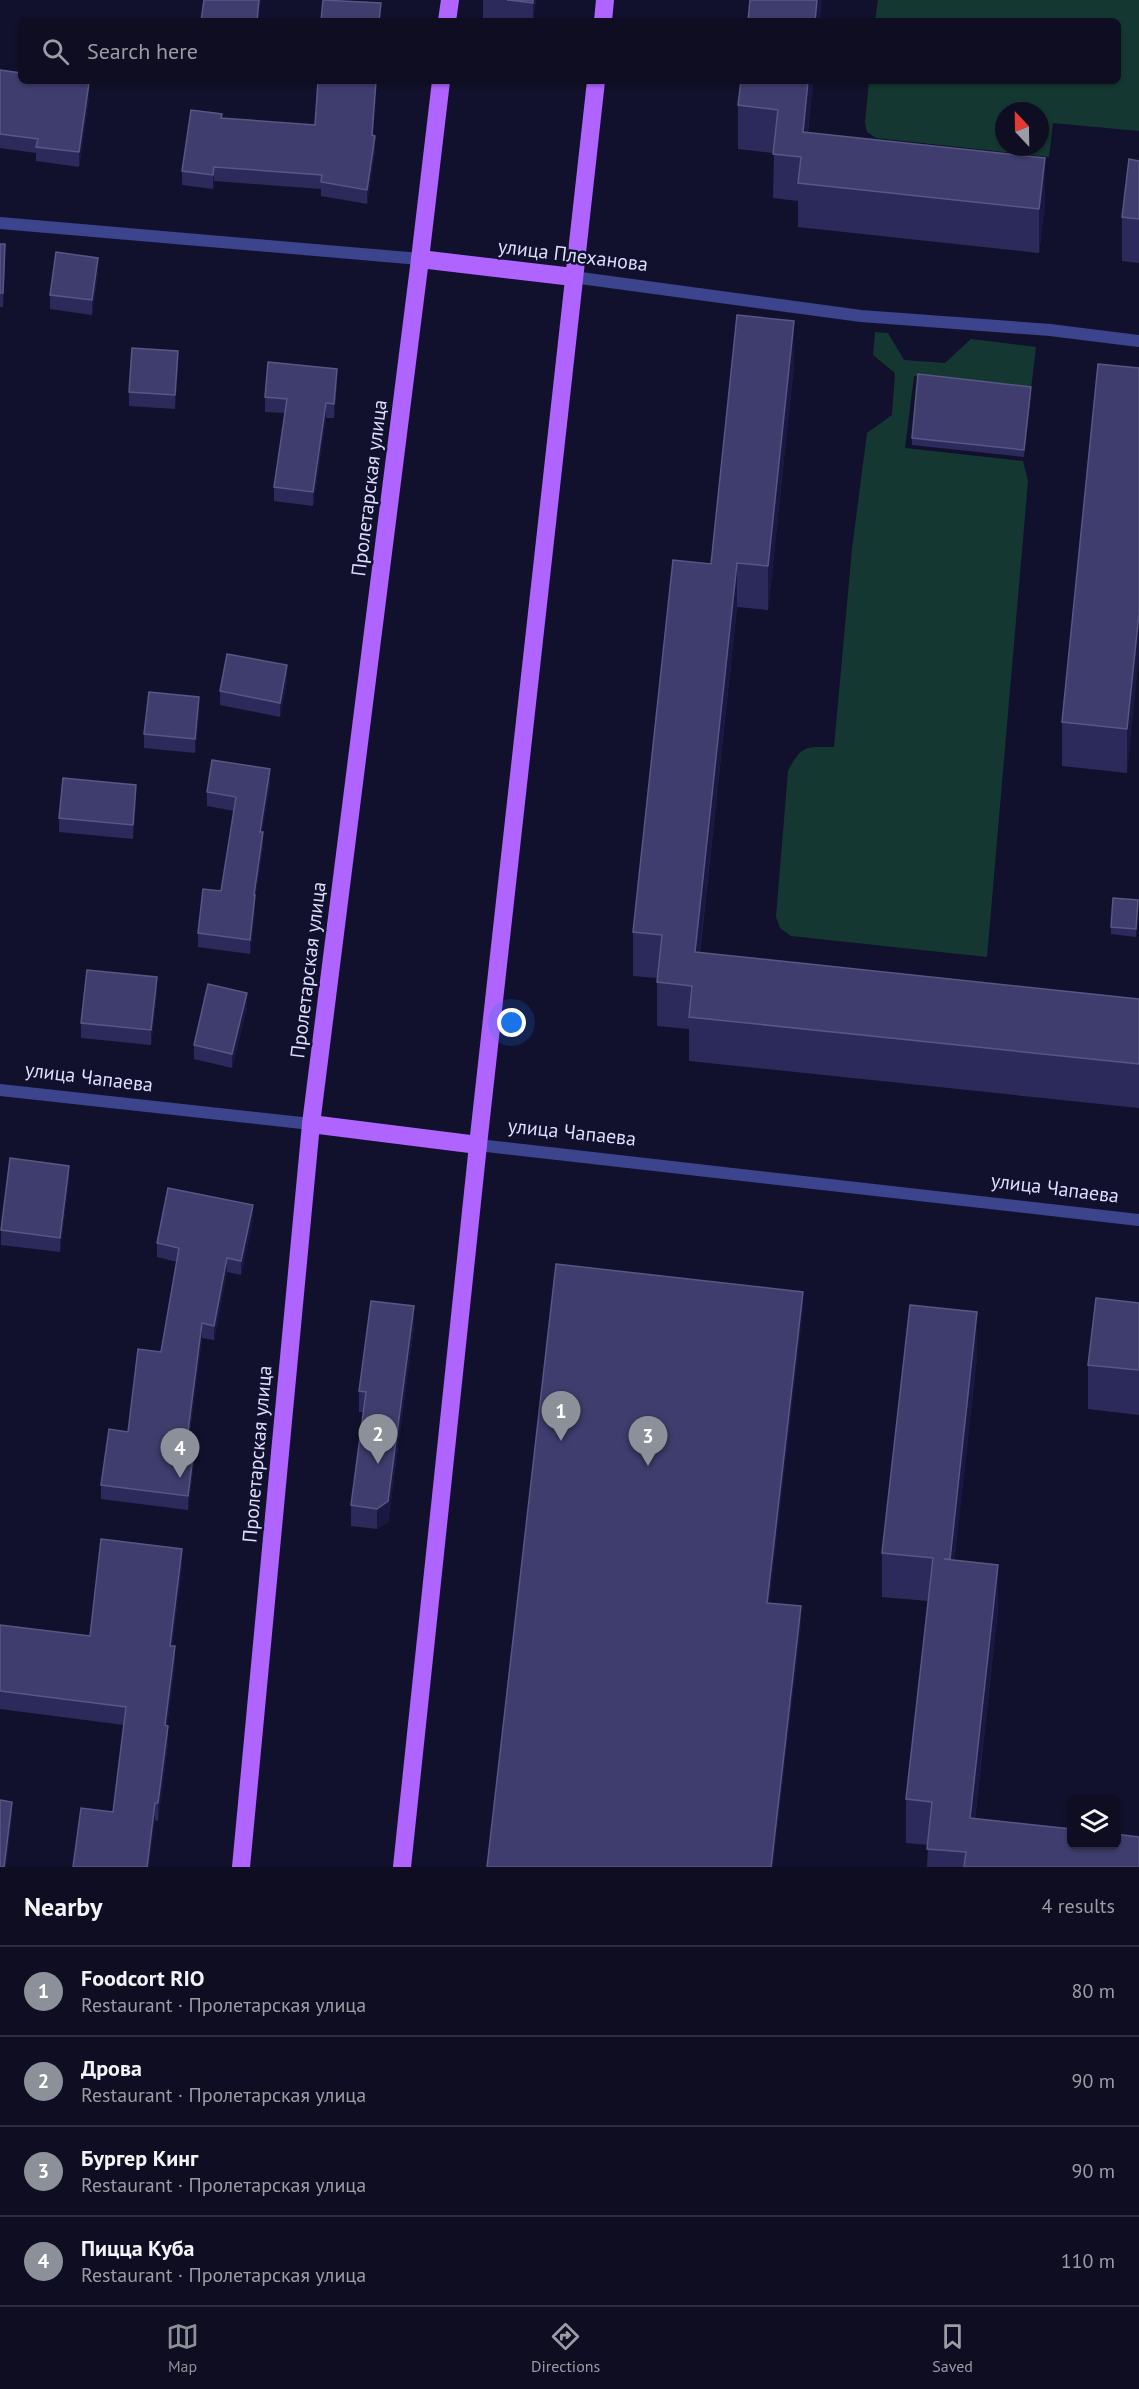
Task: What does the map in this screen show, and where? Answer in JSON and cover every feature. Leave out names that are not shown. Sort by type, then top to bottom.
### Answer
[{"type":"main road","points":[[447,18],[450,0]]},
{"type":"main road","points":[[603,18],[605,0]]},
{"type":"main road","name":"Пролетарская улица","points":[[241,1867],[310,1124],[441,84]]},
{"type":"main road","points":[[402,1867],[478,1145],[596,84]]},
{"type":"main road","name":"улица Плеханова","points":[[420,259],[573,277]]},
{"type":"main road","name":"улица Чапаева","points":[[310,1124],[478,1145]]},
{"type":"street","name":"улица Плеханова","points":[[0,223],[420,259]]},
{"type":"street","name":"улица Плеханова","points":[[573,277],[861,316],[1050,330],[1139,341]]},
{"type":"street","name":"улица Чапаева","points":[[0,1090],[310,1124]]},
{"type":"street","name":"улица Чапаева","points":[[478,1145],[1139,1220]]},
{"type":"green space","points":[[878,0],[1139,0],[1139,131],[1053,123],[1049,157],[1040,156],[1049,156],[1049,102],[995,102],[995,151],[876,138],[867,132],[865,122],[869,84],[1121,84],[1121,18],[875,18]]},
{"type":"green space","points":[[875,332],[888,333],[904,360],[945,363],[971,339],[1036,347],[1031,389],[914,376],[905,448],[1023,461],[1028,481],[987,957],[791,936],[780,928],[776,917],[788,771],[797,756],[806,749],[834,747],[852,549],[867,433],[892,415],[895,373],[873,355]]},
{"type":"building","points":[[204,0],[259,0],[257,18],[201,18]]},
{"type":"building","points":[[323,0],[381,3],[379,18],[321,18]]},
{"type":"building","points":[[507,0],[533,0],[533,3]]},
{"type":"building","points":[[750,0],[817,0],[815,18],[748,18]]},
{"type":"building","points":[[0,70],[18,73],[18,84],[89,84],[79,152],[36,147],[38,139],[0,134]]},
{"type":"building","points":[[318,84],[376,84],[372,135],[375,136],[367,190],[321,182],[322,175],[214,167],[213,175],[182,171],[191,110],[222,114],[221,118],[315,125]]},
{"type":"building","points":[[741,84],[808,84],[803,132],[995,153],[995,156],[1045,158],[1039,209],[798,183],[801,157],[773,154],[778,110],[738,105]]},
{"type":"building","points":[[1129,159],[1139,161],[1139,219],[1122,217]]},
{"type":"building","points":[[0,244],[5,244],[3,293],[0,293]]},
{"type":"building","points":[[56,252],[98,258],[92,300],[50,295]]},
{"type":"building","points":[[737,315],[794,321],[768,566],[737,563],[695,952],[1139,999],[1139,1064],[689,1017],[692,986],[657,982],[662,935],[633,932],[673,560],[711,564]]},
{"type":"building","points":[[132,348],[178,351],[175,395],[129,392]]},
{"type":"building","points":[[268,362],[337,369],[334,404],[326,403],[313,492],[274,487],[287,399],[265,397]]},
{"type":"building","points":[[1098,364],[1139,368],[1139,613],[1127,729],[1062,722]]},
{"type":"building","points":[[918,374],[1031,387],[1024,450],[912,438]]},
{"type":"building","points":[[227,654],[287,665],[280,703],[220,691]]},
{"type":"building","points":[[149,692],[199,697],[195,739],[144,734]]},
{"type":"building","points":[[212,760],[270,769],[260,832],[263,832],[250,940],[198,933],[203,889],[221,891],[236,797],[207,792]]},
{"type":"building","points":[[63,778],[136,785],[133,825],[59,818]]},
{"type":"building","points":[[1113,898],[1138,900],[1136,929],[1111,927]]},
{"type":"building","points":[[87,970],[157,977],[151,1030],[81,1023]]},
{"type":"building","points":[[208,984],[247,993],[232,1054],[194,1045]]},
{"type":"building","points":[[10,1158],[69,1166],[60,1238],[1,1230]]},
{"type":"building","points":[[168,1188],[253,1205],[241,1261],[227,1258],[214,1326],[202,1323],[187,1439],[195,1440],[188,1496],[101,1485],[109,1429],[128,1432],[138,1349],[161,1352],[179,1248],[157,1243]]},
{"type":"building","points":[[556,1264],[803,1292],[767,1603],[801,1606],[771,1867],[487,1867]]},
{"type":"building","points":[[1096,1298],[1139,1303],[1139,1370],[1088,1365]]},
{"type":"building","points":[[371,1301],[414,1306],[388,1501],[377,1509],[351,1505],[366,1392],[359,1391]]},
{"type":"building","points":[[910,1305],[977,1312],[950,1559],[944,1559],[998,1565],[970,1818],[1067,1829],[1067,1849],[1121,1849],[1121,1835],[1139,1837],[1139,1867],[964,1867],[966,1852],[927,1849],[932,1802],[906,1799],[933,1558],[882,1553]]},
{"type":"building","points":[[101,1539],[182,1549],[170,1646],[175,1646],[165,1725],[168,1726],[147,1867],[73,1867],[81,1808],[113,1812],[126,1707],[0,1691],[0,1625],[90,1636]]},
{"type":"building","points":[[0,1800],[12,1802],[4,1867],[0,1867]]},
{"type":"place","name":"Foodcort RIO","points":[[561,1441]]},
{"type":"place","name":"Дрова","points":[[378,1464]]},
{"type":"place","name":"Бургер Кинг","points":[[648,1466]]},
{"type":"place","name":"Пицца Куба","points":[[180,1478]]}]
